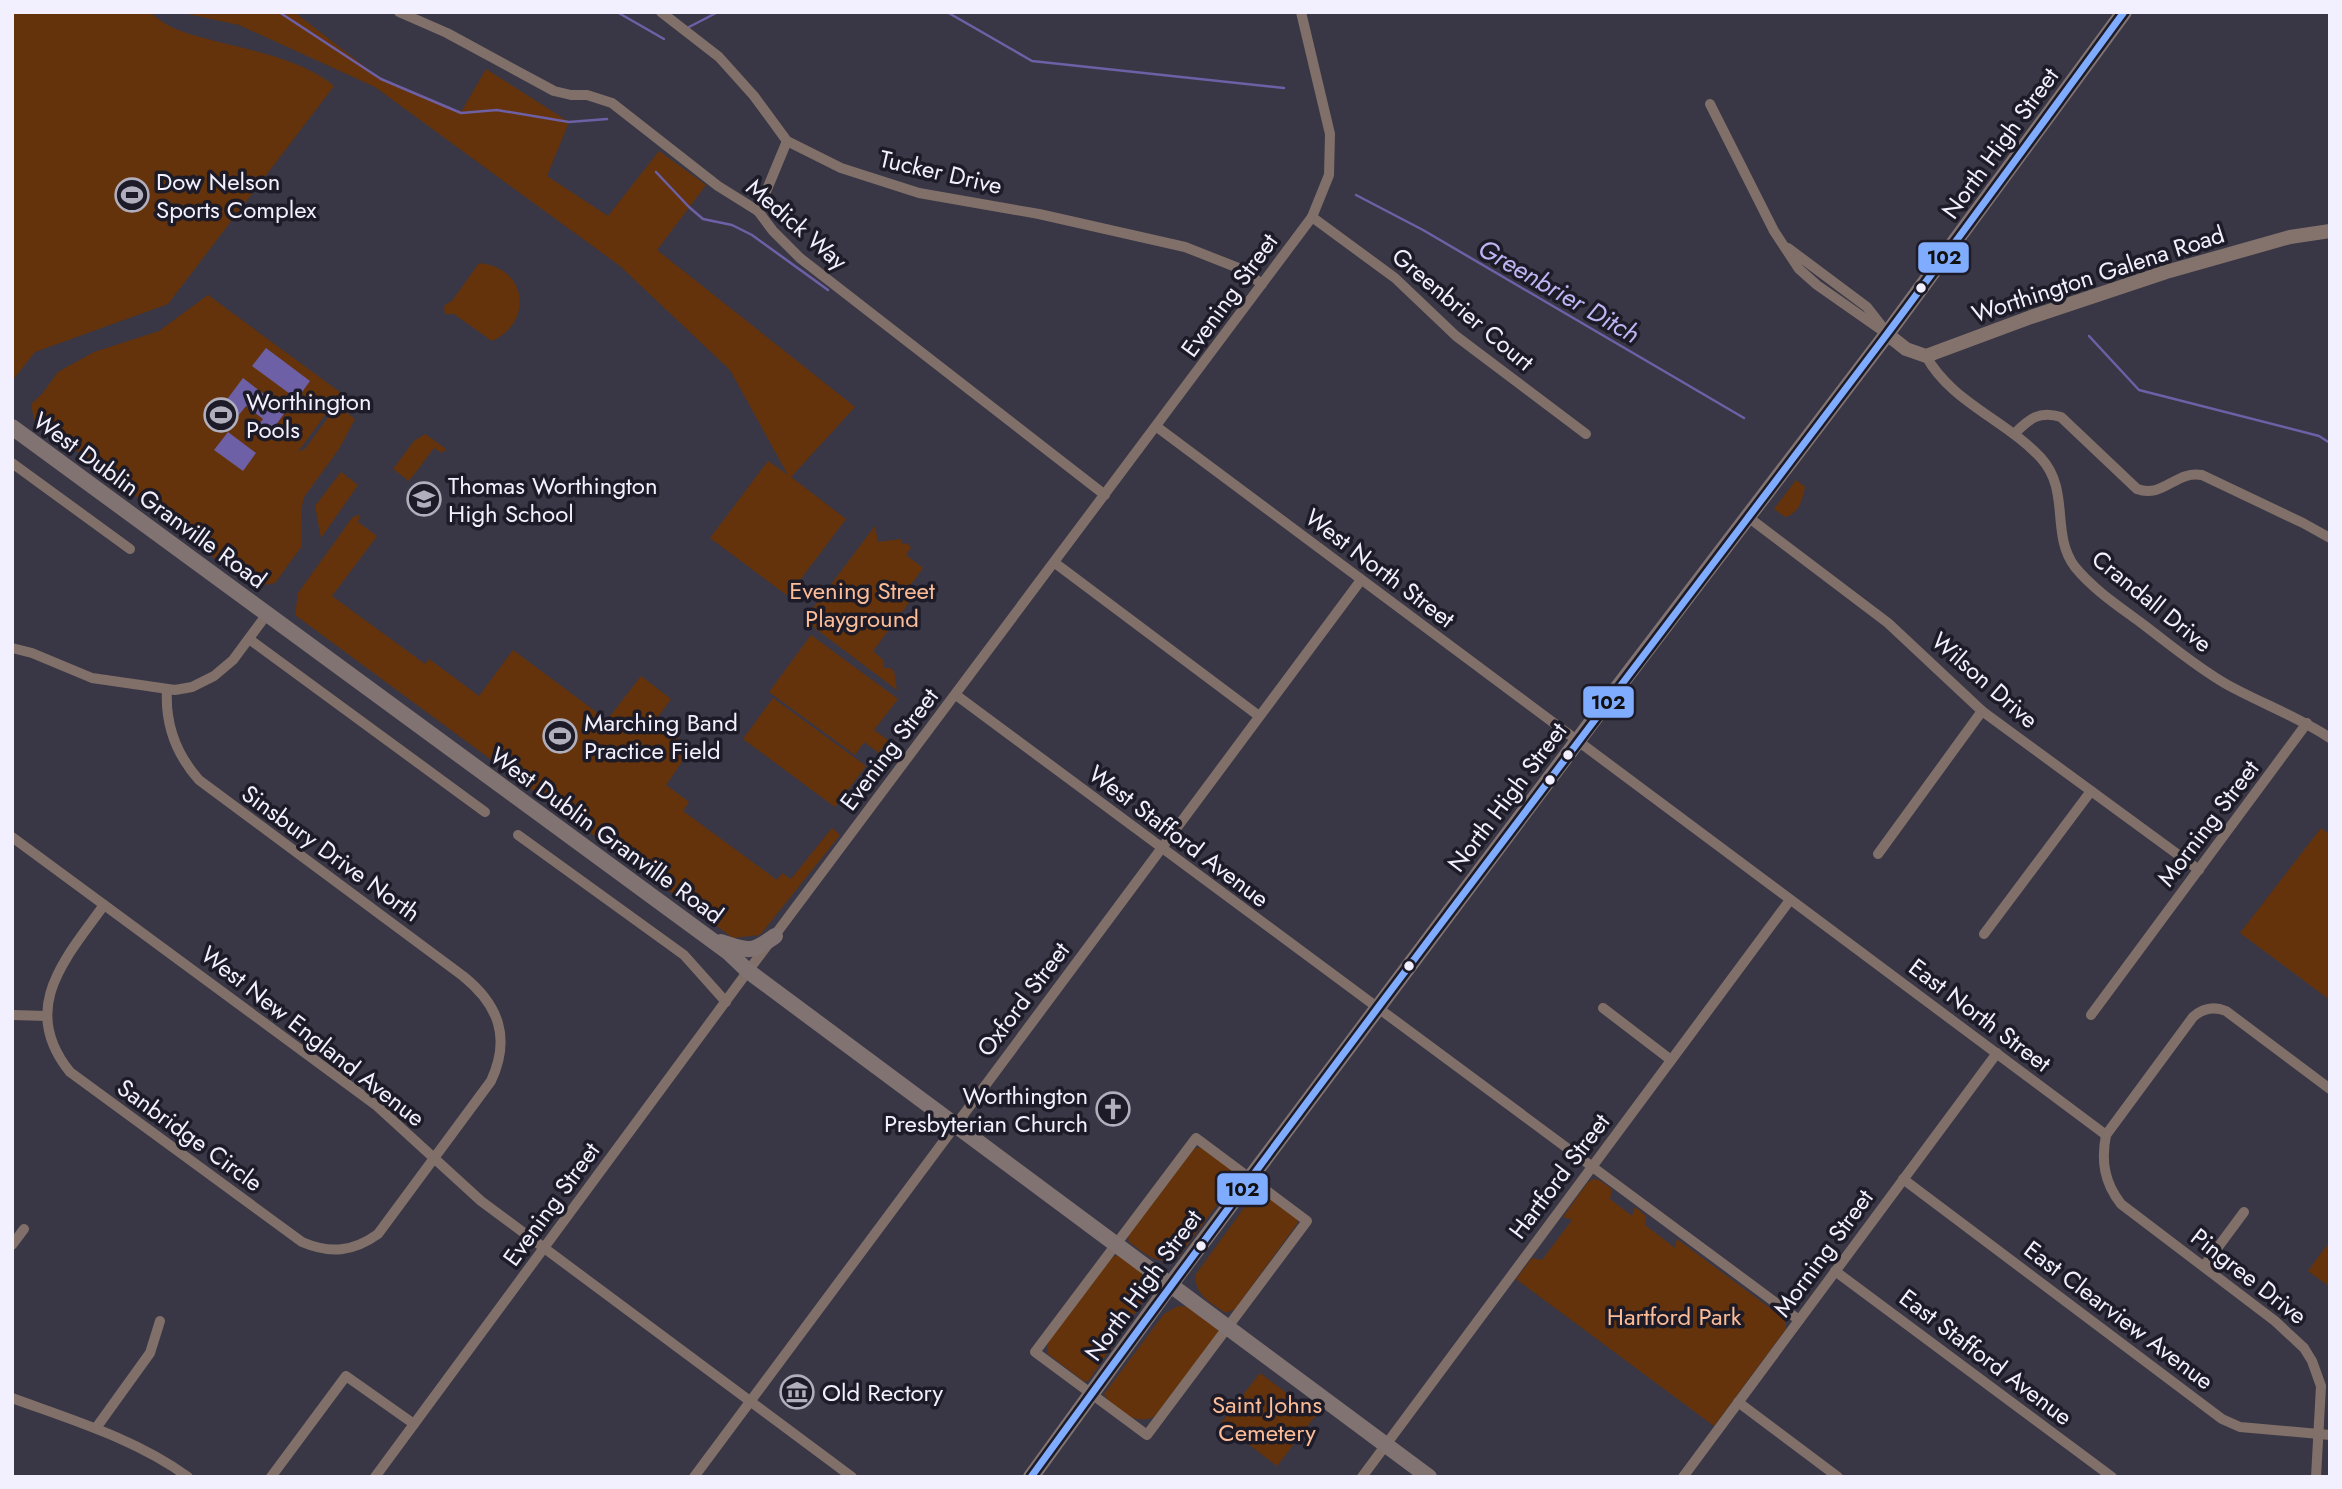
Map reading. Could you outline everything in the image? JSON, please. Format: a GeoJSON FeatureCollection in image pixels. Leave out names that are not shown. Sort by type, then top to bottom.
{"type":"FeatureCollection","features":[{"type":"Feature","properties":{"kind":"main road","name":"North High Street"},"geometry":{"type":"LineString","coordinates":[[1031,1477],[1171,1284],[1577,741],[1887,334],[2124,12]]}},
{"type":"Feature","properties":{"kind":"main road","name":"West Dublin Granville Road"},"geometry":{"type":"LineString","coordinates":[[12,427],[708,938],[748,971],[1429,1477]]}},
{"type":"Feature","properties":{"kind":"main road"},"geometry":{"type":"LineString","coordinates":[[708,938],[749,950],[758,949],[775,936]]}},
{"type":"Feature","properties":{"kind":"street","name":"Medick Way"},"geometry":{"type":"LineString","coordinates":[[400,12],[447,33],[554,91],[571,95],[587,94],[612,103],[718,186],[758,211],[773,231],[800,258],[1105,495]]}},
{"type":"Feature","properties":{"kind":"street","name":"Tucker Drive"},"geometry":{"type":"LineString","coordinates":[[661,12],[719,57],[754,96],[787,141],[841,168],[919,193],[1039,215],[1185,247],[1241,269],[1262,285]]}},
{"type":"Feature","properties":{"kind":"street","name":"Evening Street"},"geometry":{"type":"LineString","coordinates":[[375,1477],[748,971],[1312,217],[1329,175],[1330,134],[1301,12]]}},
{"type":"Feature","properties":{"kind":"street"},"geometry":{"type":"LineString","coordinates":[[1710,104],[1774,231],[1799,269],[1906,349],[1926,356]]}},
{"type":"Feature","properties":{"kind":"street"},"geometry":{"type":"LineString","coordinates":[[758,211],[787,141]]}},
{"type":"Feature","properties":{"kind":"street","name":"Greenbrier Court"},"geometry":{"type":"LineString","coordinates":[[1312,217],[1395,278],[1456,336],[1586,434]]}},
{"type":"Feature","properties":{"kind":"street","name":"Worthington Galena Road"},"geometry":{"type":"LineString","coordinates":[[1926,356],[2031,317],[2166,272],[2290,237],[2330,231]]}},
{"type":"Feature","properties":{"kind":"street","name":"Crandall Drive"},"geometry":{"type":"LineString","coordinates":[[1926,356],[1948,385],[2014,434],[2041,458],[2054,477],[2059,496],[2063,541],[2072,563],[2088,582],[2202,669],[2307,723],[2330,738]]}},
{"type":"Feature","properties":{"kind":"street"},"geometry":{"type":"LineString","coordinates":[[2014,434],[2036,415],[2044,413],[2061,417],[2137,489],[2153,492],[2185,475],[2202,475],[2330,538]]}},
{"type":"Feature","properties":{"kind":"street","name":"West North Street"},"geometry":{"type":"LineString","coordinates":[[1157,427],[1577,741]]}},
{"type":"Feature","properties":{"kind":"street"},"geometry":{"type":"LineString","coordinates":[[12,463],[130,549]]}},
{"type":"Feature","properties":{"kind":"street","name":"Wilson Drive"},"geometry":{"type":"LineString","coordinates":[[1748,517],[1888,623],[1982,711],[2199,870]]}},
{"type":"Feature","properties":{"kind":"street"},"geometry":{"type":"LineString","coordinates":[[1055,563],[1259,716]]}},
{"type":"Feature","properties":{"kind":"street","name":"Oxford Street"},"geometry":{"type":"LineString","coordinates":[[694,1477],[1362,580]]}},
{"type":"Feature","properties":{"kind":"street"},"geometry":{"type":"LineString","coordinates":[[12,648],[32,653],[92,678],[167,690],[192,687],[214,677],[233,660],[267,614]]}},
{"type":"Feature","properties":{"kind":"street"},"geometry":{"type":"LineString","coordinates":[[249,639],[485,812]]}},
{"type":"Feature","properties":{"kind":"street","name":"Sinsbury Drive North"},"geometry":{"type":"LineString","coordinates":[[167,690],[168,722],[172,738],[183,760],[199,780],[481,990],[495,1013],[500,1032],[499,1060],[491,1081],[434,1159]]}},
{"type":"Feature","properties":{"kind":"street","name":"West Stafford Avenue"},"geometry":{"type":"LineString","coordinates":[[956,695],[1378,1008]]}},
{"type":"Feature","properties":{"kind":"street"},"geometry":{"type":"LineString","coordinates":[[1878,854],[1982,711]]}},
{"type":"Feature","properties":{"kind":"street","name":"Morning Street"},"geometry":{"type":"LineString","coordinates":[[2091,1015],[2307,723]]}},
{"type":"Feature","properties":{"kind":"street","name":"East North Street"},"geometry":{"type":"LineString","coordinates":[[1577,741],[2106,1135]]}},
{"type":"Feature","properties":{"kind":"street"},"geometry":{"type":"LineString","coordinates":[[1984,934],[2091,791]]}},
{"type":"Feature","properties":{"kind":"street"},"geometry":{"type":"LineString","coordinates":[[518,835],[684,955],[726,1002]]}},
{"type":"Feature","properties":{"kind":"street","name":"West New England Avenue"},"geometry":{"type":"LineString","coordinates":[[12,837],[377,1106],[481,1200],[852,1477]]}},
{"type":"Feature","properties":{"kind":"street","name":"Hartford Street"},"geometry":{"type":"LineString","coordinates":[[1362,1477],[1790,900]]}},
{"type":"Feature","properties":{"kind":"street"},"geometry":{"type":"LineString","coordinates":[[12,1016],[47,1016],[52,983],[59,968],[104,905]]}},
{"type":"Feature","properties":{"kind":"street"},"geometry":{"type":"LineString","coordinates":[[2106,1135],[2193,1017],[2214,1007],[2226,1011],[2330,1089]]}},
{"type":"Feature","properties":{"kind":"street"},"geometry":{"type":"LineString","coordinates":[[1378,1008],[1799,1320]]}},
{"type":"Feature","properties":{"kind":"street"},"geometry":{"type":"LineString","coordinates":[[1603,1009],[1671,1060]]}},
{"type":"Feature","properties":{"kind":"street","name":"Sanbridge Circle"},"geometry":{"type":"LineString","coordinates":[[47,1016],[50,1035],[58,1056],[77,1078],[302,1242],[316,1248],[344,1250],[366,1242],[378,1234],[434,1159]]}},
{"type":"Feature","properties":{"kind":"street","name":"Morning Street"},"geometry":{"type":"LineString","coordinates":[[1683,1477],[1997,1053]]}},
{"type":"Feature","properties":{"kind":"street","name":"Pingree Drive"},"geometry":{"type":"LineString","coordinates":[[2106,1135],[2103,1166],[2111,1192],[2121,1204],[2291,1333],[2312,1361],[2320,1386],[2324,1435],[2316,1477]]}},
{"type":"Feature","properties":{"kind":"street"},"geometry":{"type":"LineString","coordinates":[[1196,1138],[1251,1179],[1307,1221],[1147,1435],[1035,1352],[1196,1138]]}},
{"type":"Feature","properties":{"kind":"street","name":"East Clearview Avenue"},"geometry":{"type":"LineString","coordinates":[[1903,1179],[2222,1419],[2240,1427],[2324,1435]]}},
{"type":"Feature","properties":{"kind":"street"},"geometry":{"type":"LineString","coordinates":[[2204,1266],[2244,1212]]}},
{"type":"Feature","properties":{"kind":"street"},"geometry":{"type":"LineString","coordinates":[[12,1245],[24,1229]]}},
{"type":"Feature","properties":{"kind":"street","name":"East Stafford Avenue"},"geometry":{"type":"LineString","coordinates":[[1835,1270],[2112,1477]]}},
{"type":"Feature","properties":{"kind":"street"},"geometry":{"type":"LineString","coordinates":[[96,1428],[150,1353],[160,1321]]}},
{"type":"Feature","properties":{"kind":"street"},"geometry":{"type":"LineString","coordinates":[[271,1477],[346,1376],[414,1424]]}},
{"type":"Feature","properties":{"kind":"street"},"geometry":{"type":"LineString","coordinates":[[12,1398],[96,1428],[144,1450],[188,1477]]}},
{"type":"Feature","properties":{"kind":"street"},"geometry":{"type":"LineString","coordinates":[[1738,1402],[1838,1477]]}},
{"type":"Feature","properties":{"kind":"green space","name":"Dow Nelson Sports Complex"},"geometry":{"type":"Polygon","coordinates":[[[12,12],[150,12],[182,32],[294,63],[334,86],[168,304],[35,352],[12,381],[12,12]]]}},
{"type":"Feature","properties":{"kind":"green space"},"geometry":{"type":"Polygon","coordinates":[[[178,12],[294,12],[381,79],[461,112],[486,69],[569,122],[547,176],[608,216],[659,151],[706,185],[657,250],[855,407],[791,477],[846,519],[788,596],[710,538],[768,461],[788,475],[730,370],[620,266],[375,87],[239,25],[178,12]]]}},
{"type":"Feature","properties":{"kind":"green space"},"geometry":{"type":"Polygon","coordinates":[[[479,263],[495,267],[507,274],[515,284],[519,296],[515,321],[506,332],[492,341],[454,314],[445,314],[446,304],[452,301],[479,263]]]}},
{"type":"Feature","properties":{"kind":"green space"},"geometry":{"type":"Polygon","coordinates":[[[208,295],[341,393],[298,452],[305,449],[337,405],[355,419],[339,449],[304,497],[301,511],[302,546],[275,583],[254,587],[170,526],[117,480],[34,419],[31,404],[58,372],[94,352],[159,331],[208,295]]]}},
{"type":"Feature","properties":{"kind":"green space"},"geometry":{"type":"Polygon","coordinates":[[[425,434],[446,449],[442,453],[434,448],[409,481],[393,469],[414,441],[425,434]]]}},
{"type":"Feature","properties":{"kind":"green space"},"geometry":{"type":"Polygon","coordinates":[[[341,472],[358,485],[321,538],[315,506],[341,472]]]}},
{"type":"Feature","properties":{"kind":"green space"},"geometry":{"type":"Polygon","coordinates":[[[1796,480],[1805,487],[1803,497],[1797,510],[1785,517],[1774,509],[1796,480]]]}},
{"type":"Feature","properties":{"kind":"green space"},"geometry":{"type":"Polygon","coordinates":[[[360,514],[358,522],[377,536],[332,596],[425,664],[429,659],[479,696],[513,650],[607,720],[641,676],[671,699],[658,717],[690,750],[666,785],[689,802],[683,811],[777,880],[782,873],[791,879],[832,828],[840,835],[760,935],[733,938],[295,615],[298,593],[352,518],[360,514]]]}},
{"type":"Feature","properties":{"kind":"green space","name":"Evening Street Playground"},"geometry":{"type":"Polygon","coordinates":[[[875,526],[878,542],[901,539],[902,544],[906,543],[911,547],[906,555],[923,568],[910,586],[917,592],[873,651],[883,660],[884,668],[894,671],[897,690],[804,620],[875,526]]]}},
{"type":"Feature","properties":{"kind":"green space"},"geometry":{"type":"Polygon","coordinates":[[[811,635],[898,699],[874,730],[888,740],[879,753],[864,742],[855,755],[769,692],[811,635]]]}},
{"type":"Feature","properties":{"kind":"green space"},"geometry":{"type":"Polygon","coordinates":[[[773,698],[866,766],[835,807],[743,739],[773,698]]]}},
{"type":"Feature","properties":{"kind":"green space"},"geometry":{"type":"Polygon","coordinates":[[[2321,828],[2330,835],[2330,1000],[2240,933],[2321,828]]]}},
{"type":"Feature","properties":{"kind":"green space"},"geometry":{"type":"Polygon","coordinates":[[[1201,1147],[1238,1174],[1238,1177],[1179,1256],[1165,1260],[1153,1258],[1129,1242],[1128,1236],[1193,1149],[1201,1147]]]}},
{"type":"Feature","properties":{"kind":"green space","name":"Hartford Park"},"geometry":{"type":"Polygon","coordinates":[[[1594,1179],[1612,1189],[1610,1199],[1632,1216],[1635,1207],[1646,1216],[1645,1225],[1675,1248],[1677,1239],[1786,1320],[1786,1329],[1714,1426],[1516,1279],[1532,1258],[1542,1260],[1572,1220],[1563,1217],[1588,1182],[1594,1179]]]}},
{"type":"Feature","properties":{"kind":"green space"},"geometry":{"type":"Polygon","coordinates":[[[1257,1190],[1297,1218],[1297,1224],[1235,1309],[1226,1313],[1209,1302],[1200,1292],[1196,1274],[1257,1190]]]}},
{"type":"Feature","properties":{"kind":"green space"},"geometry":{"type":"Polygon","coordinates":[[[2330,1241],[2330,1287],[2308,1271],[2330,1241]]]}},
{"type":"Feature","properties":{"kind":"green space"},"geometry":{"type":"Polygon","coordinates":[[[1118,1255],[1143,1276],[1148,1294],[1085,1382],[1048,1354],[1047,1344],[1111,1258],[1118,1255]]]}},
{"type":"Feature","properties":{"kind":"green space"},"geometry":{"type":"Polygon","coordinates":[[[1178,1306],[1187,1307],[1217,1329],[1217,1334],[1155,1416],[1141,1419],[1127,1415],[1114,1406],[1104,1394],[1164,1314],[1178,1306]]]}},
{"type":"Feature","properties":{"kind":"green space","name":"Saint Johns Cemetery"},"geometry":{"type":"Polygon","coordinates":[[[1260,1373],[1316,1415],[1277,1466],[1221,1423],[1260,1373]]]}},
{"type":"Feature","properties":{"kind":"shaded area"},"geometry":{"type":"Polygon","coordinates":[[[266,348],[310,381],[297,399],[252,366],[266,348]]]}},
{"type":"Feature","properties":{"kind":"shaded area"},"geometry":{"type":"Polygon","coordinates":[[[243,378],[286,411],[268,436],[256,428],[263,419],[246,406],[234,421],[219,410],[243,378]]]}},
{"type":"Feature","properties":{"kind":"shaded area"},"geometry":{"type":"Polygon","coordinates":[[[228,432],[256,453],[243,471],[214,450],[228,432]]]}},
{"type":"Feature","properties":{"kind":"waterway","name":"Greenbrier Ditch"},"geometry":{"type":"LineString","coordinates":[[279,12],[381,79],[461,113],[497,110],[569,122],[607,119]]}},
{"type":"Feature","properties":{"kind":"waterway"},"geometry":{"type":"LineString","coordinates":[[617,12],[664,39]]}},
{"type":"Feature","properties":{"kind":"waterway","name":"Greenbrier Ditch"},"geometry":{"type":"LineString","coordinates":[[689,27],[718,12]]}},
{"type":"Feature","properties":{"kind":"waterway","name":"Greenbrier Ditch"},"geometry":{"type":"LineString","coordinates":[[947,12],[1032,61],[1284,88]]}},
{"type":"Feature","properties":{"kind":"waterway"},"geometry":{"type":"LineString","coordinates":[[656,172],[703,219],[732,225],[752,235],[828,290]]}},
{"type":"Feature","properties":{"kind":"waterway","name":"Greenbrier Ditch"},"geometry":{"type":"LineString","coordinates":[[1356,195],[1423,230],[1744,418]]}},
{"type":"Feature","properties":{"kind":"waterway","name":"Greenbrier Ditch"},"geometry":{"type":"LineString","coordinates":[[2089,336],[2139,390],[2319,436],[2330,443]]}},
{"type":"Feature","properties":{"kind":"transit line","name":"102"},"geometry":{"type":"LineString","coordinates":[[1031,1477],[1348,1048],[1884,338],[2124,12]]}},
{"type":"Feature","properties":{"kind":"place","name":"Dow Nelson Sports Complex"},"geometry":{"type":"Point","coordinates":[132,195]}},
{"type":"Feature","properties":{"kind":"place","name":"Worthington Pools"},"geometry":{"type":"Point","coordinates":[221,415]}},
{"type":"Feature","properties":{"kind":"place","name":"Thomas Worthington High School"},"geometry":{"type":"Point","coordinates":[424,499]}},
{"type":"Feature","properties":{"kind":"place","name":"Marching Band Practice Field"},"geometry":{"type":"Point","coordinates":[560,736]}},
{"type":"Feature","properties":{"kind":"place","name":"Worthington Presbyterian Church"},"geometry":{"type":"Point","coordinates":[1113,1109]}},
{"type":"Feature","properties":{"kind":"place","name":"Old Rectory"},"geometry":{"type":"Point","coordinates":[797,1392]}}]}
